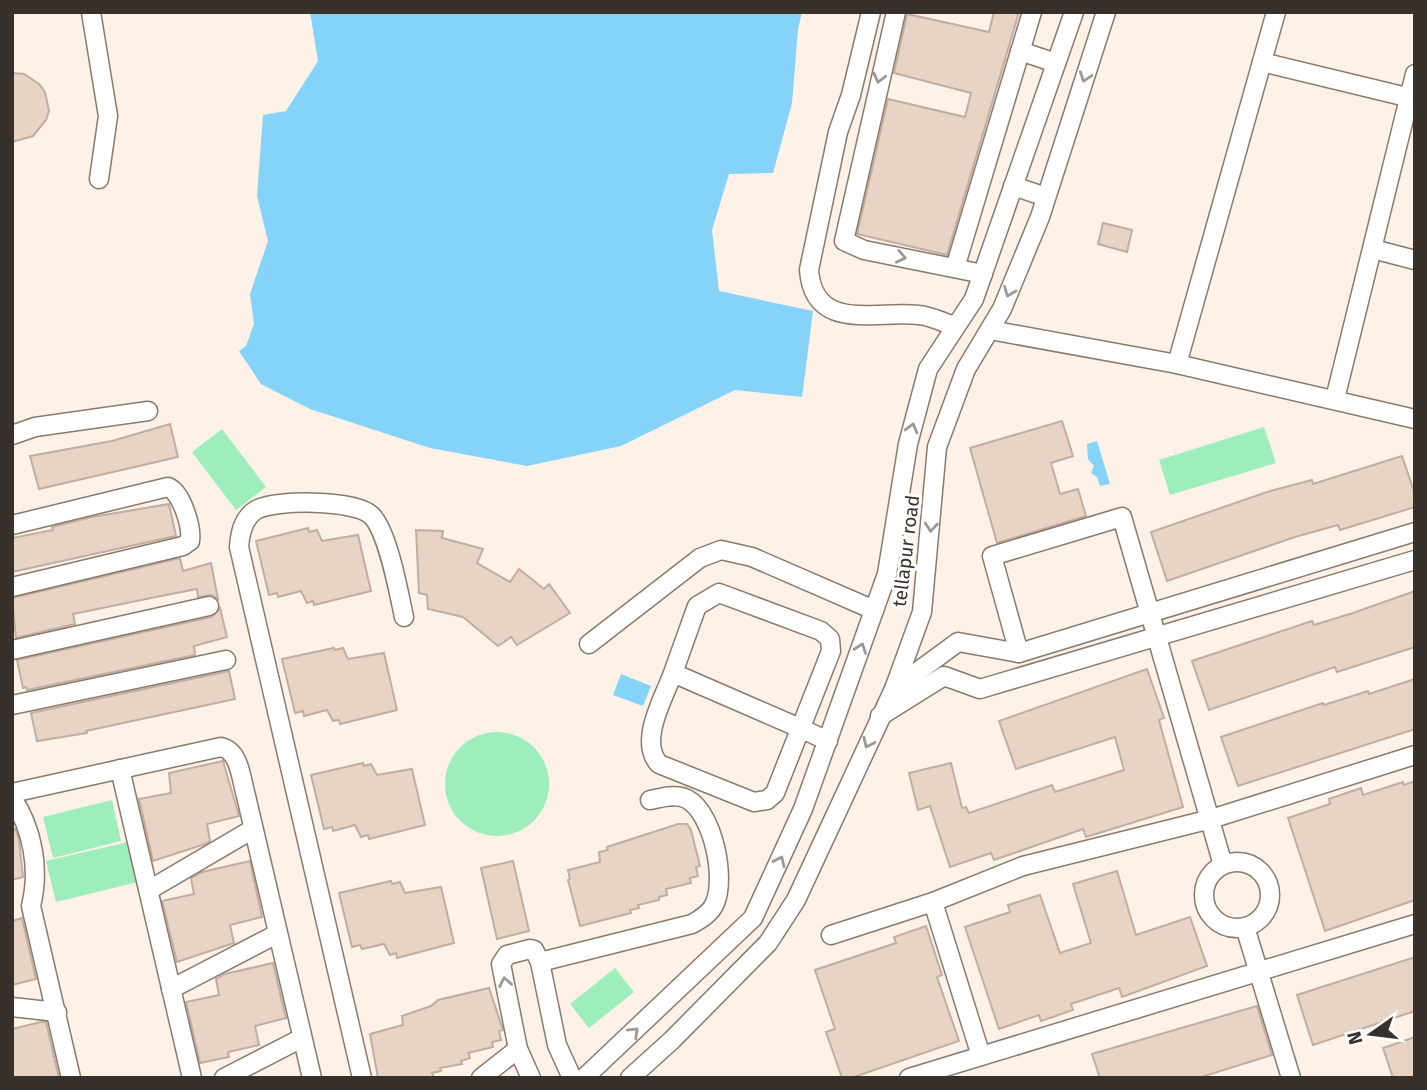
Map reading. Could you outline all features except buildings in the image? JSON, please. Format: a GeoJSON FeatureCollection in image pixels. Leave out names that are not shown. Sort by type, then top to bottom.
{"type":"FeatureCollection","features":[{"type":"Feature","properties":{"kind":"street"},"geometry":{"type":"LineString","coordinates":[[91,12],[108,116],[99,179]]}},
{"type":"Feature","properties":{"kind":"street"},"geometry":{"type":"LineString","coordinates":[[871,12],[851,96],[838,132],[809,270],[812,292],[820,305],[831,309],[884,317],[923,315],[956,326]]}},
{"type":"Feature","properties":{"kind":"street"},"geometry":{"type":"LineString","coordinates":[[896,12],[844,241],[864,250],[983,274]]}},
{"type":"Feature","properties":{"kind":"street"},"geometry":{"type":"LineString","coordinates":[[955,268],[1032,12]]}},
{"type":"Feature","properties":{"kind":"street"},"geometry":{"type":"LineString","coordinates":[[584,1078],[753,918],[803,810],[887,573],[908,444],[928,369],[974,299],[1073,12]]}},
{"type":"Feature","properties":{"kind":"street","name":"tellapur road"},"geometry":{"type":"LineString","coordinates":[[630,1078],[673,1040],[768,943],[796,900],[894,689],[922,612],[937,447],[966,369],[1002,309],[1046,197],[1106,12]]}},
{"type":"Feature","properties":{"kind":"street"},"geometry":{"type":"LineString","coordinates":[[1177,364],[1276,12]]}},
{"type":"Feature","properties":{"kind":"street"},"geometry":{"type":"LineString","coordinates":[[1020,51],[1056,62]]}},
{"type":"Feature","properties":{"kind":"street"},"geometry":{"type":"LineString","coordinates":[[1262,62],[1412,98]]}},
{"type":"Feature","properties":{"kind":"street"},"geometry":{"type":"LineString","coordinates":[[1335,399],[1412,98],[1415,74]]}},
{"type":"Feature","properties":{"kind":"street"},"geometry":{"type":"LineString","coordinates":[[1013,186],[1046,197]]}},
{"type":"Feature","properties":{"kind":"street"},"geometry":{"type":"LineString","coordinates":[[1373,249],[1415,260]]}},
{"type":"Feature","properties":{"kind":"street"},"geometry":{"type":"LineString","coordinates":[[990,330],[1177,364],[1415,419]]}},
{"type":"Feature","properties":{"kind":"street"},"geometry":{"type":"LineString","coordinates":[[12,435],[35,427],[148,411]]}},
{"type":"Feature","properties":{"kind":"street"},"geometry":{"type":"LineString","coordinates":[[12,525],[168,487],[174,489],[191,533],[190,541],[183,546],[12,587]]}},
{"type":"Feature","properties":{"kind":"street"},"geometry":{"type":"LineString","coordinates":[[362,1078],[239,547],[240,531],[257,509],[280,505],[336,503],[358,508],[372,516],[383,537],[404,617]]}},
{"type":"Feature","properties":{"kind":"street"},"geometry":{"type":"LineString","coordinates":[[1019,653],[992,555],[1122,517],[1223,865]]}},
{"type":"Feature","properties":{"kind":"street"},"geometry":{"type":"LineString","coordinates":[[894,689],[958,642],[1019,653],[1415,532]]}},
{"type":"Feature","properties":{"kind":"street"},"geometry":{"type":"LineString","coordinates":[[589,644],[700,558],[721,550],[752,557],[874,610]]}},
{"type":"Feature","properties":{"kind":"street"},"geometry":{"type":"LineString","coordinates":[[880,716],[944,676],[980,689],[1415,560]]}},
{"type":"Feature","properties":{"kind":"street"},"geometry":{"type":"LineString","coordinates":[[719,593],[821,631],[830,639],[831,652],[802,729],[775,793],[767,800],[754,802],[659,764],[650,755],[650,741],[673,673],[697,606],[719,593]]}},
{"type":"Feature","properties":{"kind":"street"},"geometry":{"type":"LineString","coordinates":[[12,650],[209,606]]}},
{"type":"Feature","properties":{"kind":"street"},"geometry":{"type":"LineString","coordinates":[[12,705],[226,660]]}},
{"type":"Feature","properties":{"kind":"street"},"geometry":{"type":"LineString","coordinates":[[673,673],[828,740]]}},
{"type":"Feature","properties":{"kind":"street"},"geometry":{"type":"LineString","coordinates":[[12,793],[221,747],[229,749],[235,755],[312,1078]]}},
{"type":"Feature","properties":{"kind":"street"},"geometry":{"type":"LineString","coordinates":[[831,935],[933,902],[1023,866],[1211,819],[1415,755]]}},
{"type":"Feature","properties":{"kind":"street"},"geometry":{"type":"LineString","coordinates":[[120,769],[192,1078]]}},
{"type":"Feature","properties":{"kind":"street"},"geometry":{"type":"LineString","coordinates":[[540,962],[692,924],[704,918],[715,905],[719,888],[711,829],[687,799],[675,796],[650,800]]}},
{"type":"Feature","properties":{"kind":"street"},"geometry":{"type":"LineString","coordinates":[[12,798],[22,811],[34,857],[36,884],[31,906],[71,1078]]}},
{"type":"Feature","properties":{"kind":"street"},"geometry":{"type":"LineString","coordinates":[[149,890],[253,829]]}},
{"type":"Feature","properties":{"kind":"street"},"geometry":{"type":"LineString","coordinates":[[1245,864],[1256,869],[1268,887],[1268,907],[1262,916],[1245,927],[1225,926],[1209,913],[1205,904],[1207,881],[1223,865],[1245,864]]}},
{"type":"Feature","properties":{"kind":"street"},"geometry":{"type":"LineString","coordinates":[[933,902],[981,1056]]}},
{"type":"Feature","properties":{"kind":"street"},"geometry":{"type":"LineString","coordinates":[[12,905],[31,906]]}},
{"type":"Feature","properties":{"kind":"street"},"geometry":{"type":"LineString","coordinates":[[909,1078],[1415,924]]}},
{"type":"Feature","properties":{"kind":"street"},"geometry":{"type":"LineString","coordinates":[[1245,927],[1291,1078]]}},
{"type":"Feature","properties":{"kind":"street"},"geometry":{"type":"LineString","coordinates":[[171,989],[277,934]]}},
{"type":"Feature","properties":{"kind":"street"},"geometry":{"type":"LineString","coordinates":[[531,1078],[518,1049],[501,964],[507,955],[530,949],[534,950],[540,962],[557,1045],[572,1078]]}},
{"type":"Feature","properties":{"kind":"street"},"geometry":{"type":"LineString","coordinates":[[12,1007],[57,1012]]}},
{"type":"Feature","properties":{"kind":"street"},"geometry":{"type":"LineString","coordinates":[[224,1078],[302,1038]]}},
{"type":"Feature","properties":{"kind":"street"},"geometry":{"type":"LineString","coordinates":[[481,1078],[518,1049]]}},
{"type":"Feature","properties":{"kind":"green space"},"geometry":{"type":"Polygon","coordinates":[[[1264,427],[1276,463],[1170,495],[1159,460],[1264,427]]]}},
{"type":"Feature","properties":{"kind":"green space"},"geometry":{"type":"Polygon","coordinates":[[[222,429],[266,487],[236,510],[192,452],[222,429]]]}},
{"type":"Feature","properties":{"kind":"green space"},"geometry":{"type":"Polygon","coordinates":[[[497,732],[517,736],[534,747],[545,764],[549,784],[545,804],[534,821],[517,832],[497,836],[477,832],[460,821],[449,804],[445,784],[449,764],[460,747],[477,736],[497,732]]]}},
{"type":"Feature","properties":{"kind":"green space"},"geometry":{"type":"Polygon","coordinates":[[[112,800],[121,841],[53,858],[43,817],[112,800]]]}},
{"type":"Feature","properties":{"kind":"green space"},"geometry":{"type":"Polygon","coordinates":[[[128,842],[138,882],[56,902],[46,861],[128,842]]]}},
{"type":"Feature","properties":{"kind":"green space"},"geometry":{"type":"Polygon","coordinates":[[[615,968],[634,992],[589,1028],[570,1004],[615,968]]]}},
{"type":"Feature","properties":{"kind":"water"},"geometry":{"type":"Polygon","coordinates":[[[310,12],[802,12],[798,29],[792,103],[773,173],[729,174],[712,230],[719,291],[813,311],[802,397],[735,390],[621,446],[527,466],[430,448],[310,409],[261,384],[239,351],[246,346],[254,324],[250,294],[268,241],[257,196],[263,115],[286,111],[318,61],[310,12]]]}},
{"type":"Feature","properties":{"kind":"water"},"geometry":{"type":"Polygon","coordinates":[[[1097,441],[1110,484],[1100,486],[1097,477],[1091,473],[1094,466],[1088,459],[1087,444],[1097,441]]]}},
{"type":"Feature","properties":{"kind":"water"},"geometry":{"type":"Polygon","coordinates":[[[621,674],[651,686],[643,706],[613,695],[621,674]]]}}]}
